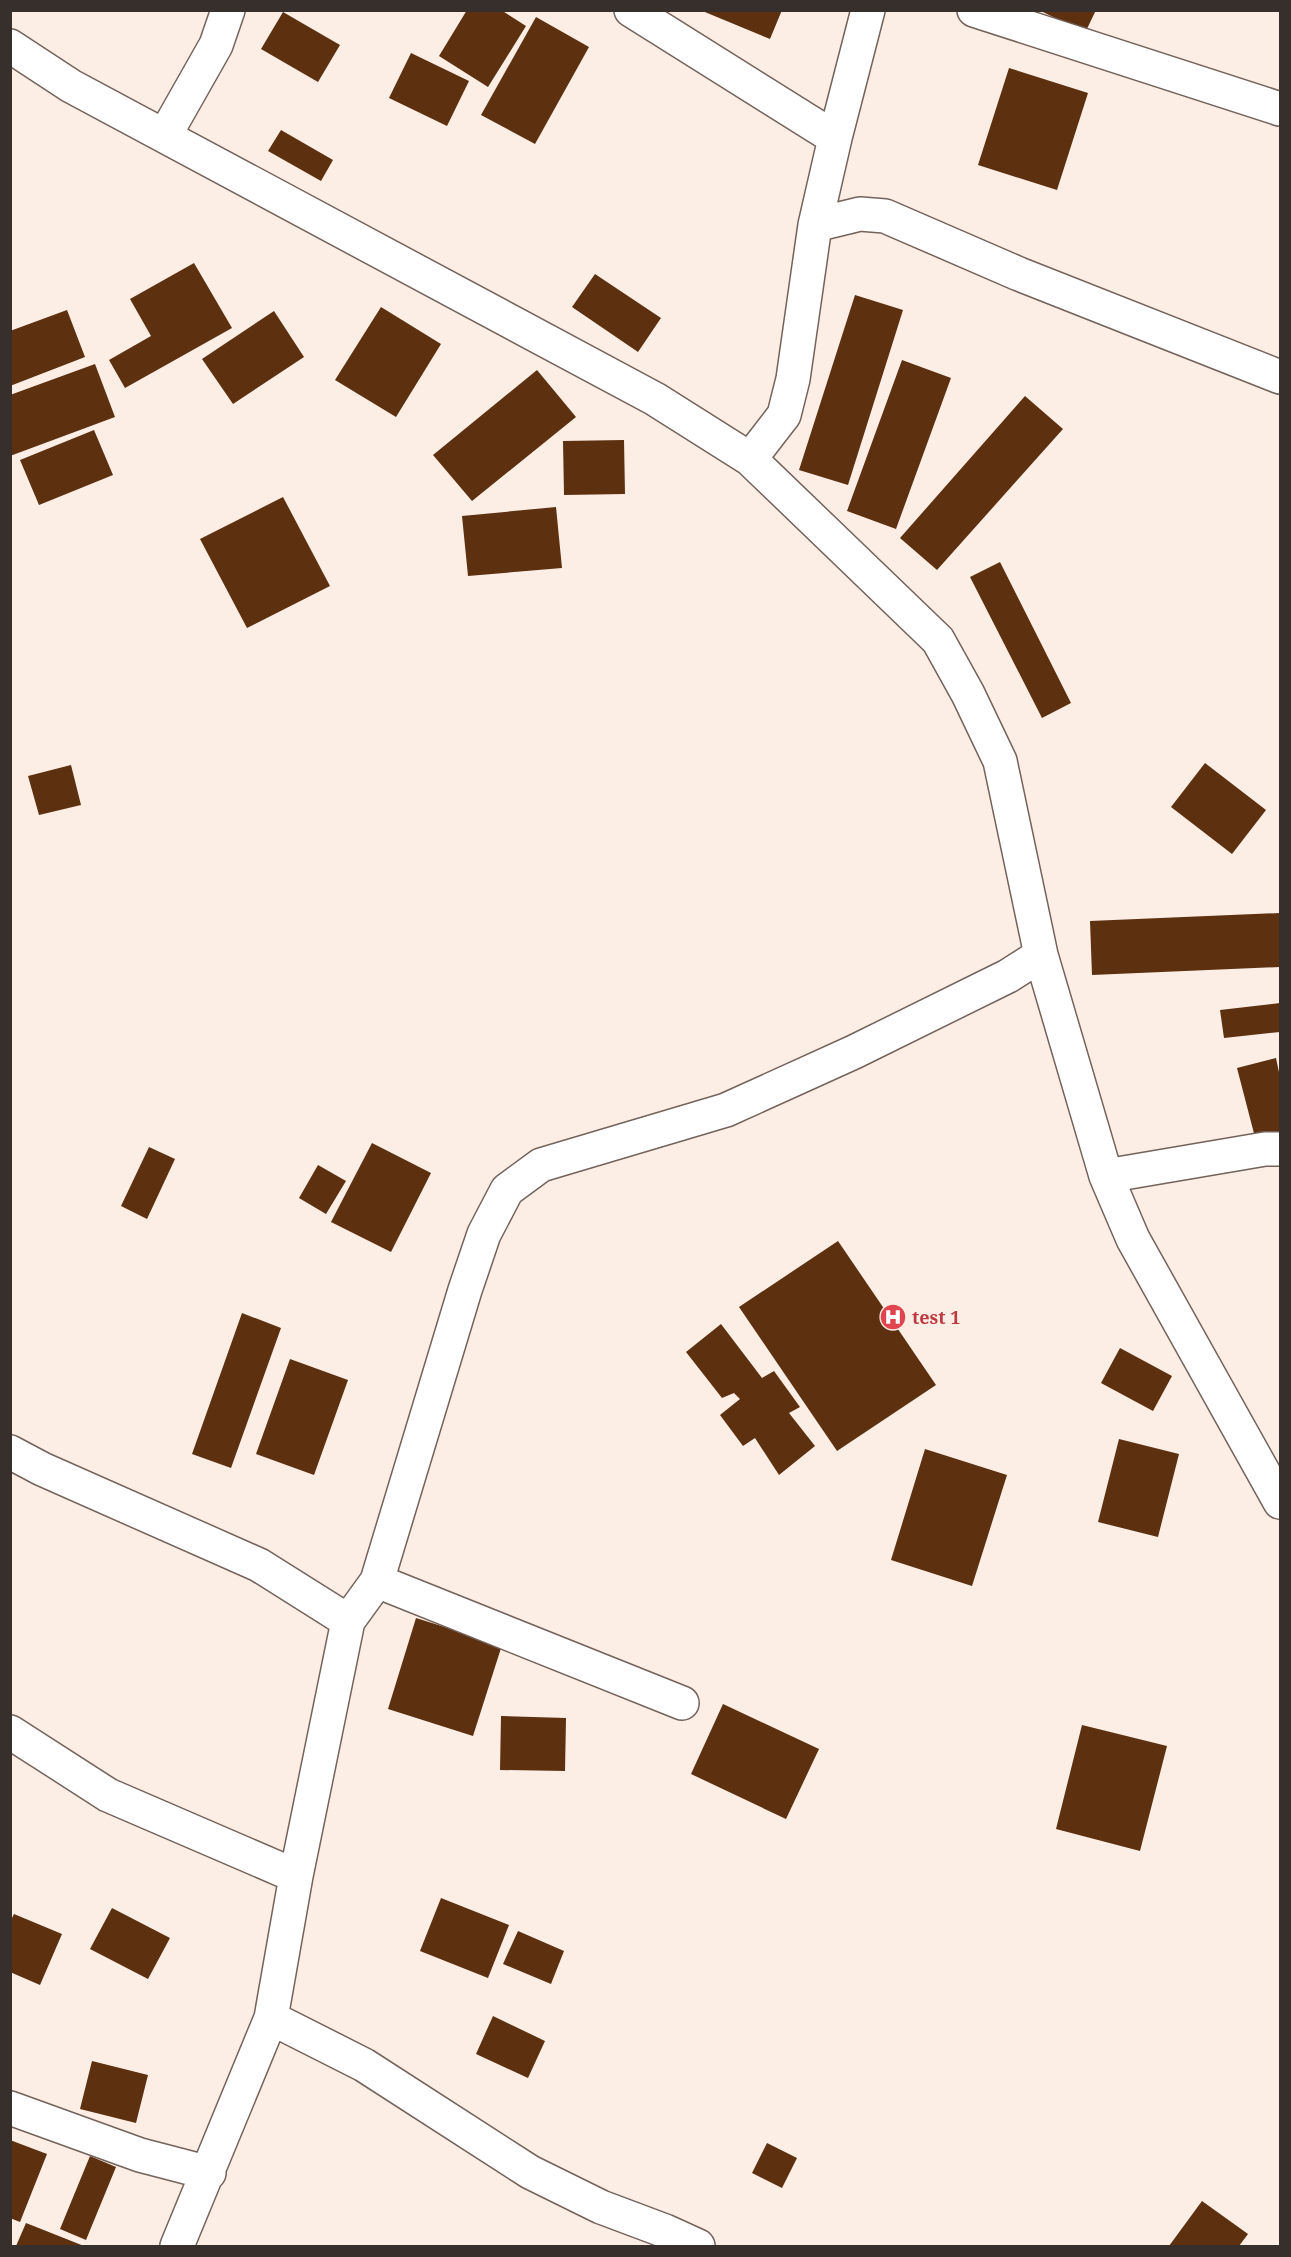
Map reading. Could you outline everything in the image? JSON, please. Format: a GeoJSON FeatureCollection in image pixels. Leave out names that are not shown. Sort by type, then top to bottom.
{"type":"FeatureCollection","features":[{"type":"Feature","properties":{"kind":"street"},"geometry":{"type":"LineString","coordinates":[[165,135],[216,45],[228,10]]}},
{"type":"Feature","properties":{"kind":"street"},"geometry":{"type":"LineString","coordinates":[[631,10],[835,138]]}},
{"type":"Feature","properties":{"kind":"street"},"geometry":{"type":"LineString","coordinates":[[750,459],[784,415],[793,379],[815,225],[868,10]]}},
{"type":"Feature","properties":{"kind":"street"},"geometry":{"type":"LineString","coordinates":[[974,10],[1281,109]]}},
{"type":"Feature","properties":{"kind":"street"},"geometry":{"type":"LineString","coordinates":[[10,46],[71,86],[165,135],[250,184],[655,399],[750,459],[938,640],[968,694],[1000,761],[1041,956],[1106,1176],[1133,1239],[1281,1502]]}},
{"type":"Feature","properties":{"kind":"street"},"geometry":{"type":"LineString","coordinates":[[815,225],[860,214],[885,216],[1019,274],[1281,377]]}},
{"type":"Feature","properties":{"kind":"street"},"geometry":{"type":"LineString","coordinates":[[177,2247],[271,2018],[296,1876],[348,1621],[377,1581],[465,1290],[484,1234],[507,1190],[541,1166],[726,1110],[854,1052],[1008,976],[1041,956]]}},
{"type":"Feature","properties":{"kind":"street"},"geometry":{"type":"LineString","coordinates":[[1106,1176],[1265,1149],[1281,1149]]}},
{"type":"Feature","properties":{"kind":"street"},"geometry":{"type":"LineString","coordinates":[[10,1452],[42,1469],[259,1565],[348,1621]]}},
{"type":"Feature","properties":{"kind":"street"},"geometry":{"type":"LineString","coordinates":[[377,1581],[682,1703]]}},
{"type":"Feature","properties":{"kind":"street"},"geometry":{"type":"LineString","coordinates":[[10,1732],[108,1795],[296,1876]]}},
{"type":"Feature","properties":{"kind":"street"},"geometry":{"type":"LineString","coordinates":[[271,2018],[364,2065],[530,2172],[601,2207],[665,2231],[698,2247]]}},
{"type":"Feature","properties":{"kind":"street"},"geometry":{"type":"LineString","coordinates":[[10,2108],[140,2156],[209,2173]]}},
{"type":"Feature","properties":{"kind":"building"},"geometry":{"type":"Polygon","coordinates":[[[467,10],[501,10],[526,26],[488,87],[439,56],[467,10]]]}},
{"type":"Feature","properties":{"kind":"building"},"geometry":{"type":"Polygon","coordinates":[[[700,10],[782,10],[770,39],[700,10]]]}},
{"type":"Feature","properties":{"kind":"building"},"geometry":{"type":"Polygon","coordinates":[[[1039,10],[1096,10],[1085,33],[1039,10]]]}},
{"type":"Feature","properties":{"kind":"building"},"geometry":{"type":"Polygon","coordinates":[[[283,12],[340,45],[318,82],[261,49],[283,12]]]}},
{"type":"Feature","properties":{"kind":"building"},"geometry":{"type":"Polygon","coordinates":[[[536,17],[589,47],[535,144],[481,115],[536,17]]]}},
{"type":"Feature","properties":{"kind":"building"},"geometry":{"type":"Polygon","coordinates":[[[411,53],[469,81],[447,126],[389,98],[411,53]]]}},
{"type":"Feature","properties":{"kind":"building"},"geometry":{"type":"Polygon","coordinates":[[[1009,68],[1088,93],[1057,190],[978,165],[1009,68]]]}},
{"type":"Feature","properties":{"kind":"building"},"geometry":{"type":"Polygon","coordinates":[[[281,130],[333,160],[321,181],[268,151],[281,130]]]}},
{"type":"Feature","properties":{"kind":"building"},"geometry":{"type":"Polygon","coordinates":[[[194,263],[232,328],[125,388],[109,360],[151,336],[130,299],[194,263]]]}},
{"type":"Feature","properties":{"kind":"building"},"geometry":{"type":"Polygon","coordinates":[[[595,274],[661,318],[638,352],[572,307],[595,274]]]}},
{"type":"Feature","properties":{"kind":"building"},"geometry":{"type":"Polygon","coordinates":[[[855,295],[903,310],[848,485],[799,470],[855,295]]]}},
{"type":"Feature","properties":{"kind":"building"},"geometry":{"type":"Polygon","coordinates":[[[381,307],[441,344],[396,417],[335,380],[381,307]]]}},
{"type":"Feature","properties":{"kind":"building"},"geometry":{"type":"Polygon","coordinates":[[[67,310],[85,357],[10,386],[10,331],[67,310]]]}},
{"type":"Feature","properties":{"kind":"building"},"geometry":{"type":"Polygon","coordinates":[[[274,311],[304,357],[233,404],[202,359],[274,311]]]}},
{"type":"Feature","properties":{"kind":"building"},"geometry":{"type":"Polygon","coordinates":[[[902,360],[951,378],[896,529],[847,511],[902,360]]]}},
{"type":"Feature","properties":{"kind":"building"},"geometry":{"type":"Polygon","coordinates":[[[95,364],[115,417],[10,456],[10,395],[95,364]]]}},
{"type":"Feature","properties":{"kind":"building"},"geometry":{"type":"Polygon","coordinates":[[[537,370],[576,417],[472,501],[433,455],[537,370]]]}},
{"type":"Feature","properties":{"kind":"building"},"geometry":{"type":"Polygon","coordinates":[[[1025,396],[1063,429],[937,570],[900,538],[1025,396]]]}},
{"type":"Feature","properties":{"kind":"building"},"geometry":{"type":"Polygon","coordinates":[[[94,430],[113,475],[39,505],[20,460],[94,430]]]}},
{"type":"Feature","properties":{"kind":"building"},"geometry":{"type":"Polygon","coordinates":[[[624,440],[625,494],[564,495],[563,441],[624,440]]]}},
{"type":"Feature","properties":{"kind":"building"},"geometry":{"type":"Polygon","coordinates":[[[283,497],[330,586],[247,628],[200,539],[283,497]]]}},
{"type":"Feature","properties":{"kind":"building"},"geometry":{"type":"Polygon","coordinates":[[[556,507],[562,568],[468,576],[462,516],[556,507]]]}},
{"type":"Feature","properties":{"kind":"building"},"geometry":{"type":"Polygon","coordinates":[[[1000,562],[1071,703],[1042,718],[970,577],[1000,562]]]}},
{"type":"Feature","properties":{"kind":"building"},"geometry":{"type":"Polygon","coordinates":[[[1205,763],[1266,810],[1232,854],[1171,807],[1205,763]]]}},
{"type":"Feature","properties":{"kind":"building"},"geometry":{"type":"Polygon","coordinates":[[[71,765],[81,805],[39,815],[28,776],[71,765]]]}},
{"type":"Feature","properties":{"kind":"building"},"geometry":{"type":"Polygon","coordinates":[[[1280,913],[1280,967],[1092,975],[1090,921],[1280,913]]]}},
{"type":"Feature","properties":{"kind":"building"},"geometry":{"type":"Polygon","coordinates":[[[1280,1003],[1280,1032],[1224,1038],[1220,1010],[1280,1003]]]}},
{"type":"Feature","properties":{"kind":"building"},"geometry":{"type":"Polygon","coordinates":[[[1276,1058],[1280,1077],[1280,1139],[1257,1145],[1237,1068],[1276,1058]]]}},
{"type":"Feature","properties":{"kind":"building"},"geometry":{"type":"Polygon","coordinates":[[[372,1143],[431,1173],[391,1252],[331,1222],[372,1143]]]}},
{"type":"Feature","properties":{"kind":"building"},"geometry":{"type":"Polygon","coordinates":[[[149,1147],[175,1159],[147,1219],[121,1206],[149,1147]]]}},
{"type":"Feature","properties":{"kind":"building"},"geometry":{"type":"Polygon","coordinates":[[[318,1165],[346,1181],[326,1214],[299,1198],[318,1165]]]}},
{"type":"Feature","properties":{"kind":"building"},"geometry":{"type":"Polygon","coordinates":[[[838,1241],[936,1385],[837,1451],[739,1307],[838,1241]]]}},
{"type":"Feature","properties":{"kind":"building"},"geometry":{"type":"Polygon","coordinates":[[[242,1313],[281,1328],[231,1468],[192,1454],[242,1313]]]}},
{"type":"Feature","properties":{"kind":"building"},"geometry":{"type":"Polygon","coordinates":[[[721,1324],[762,1378],[774,1371],[800,1407],[789,1413],[815,1446],[779,1475],[755,1438],[743,1446],[720,1415],[740,1399],[734,1393],[722,1398],[686,1352],[721,1324]]]}},
{"type":"Feature","properties":{"kind":"building"},"geometry":{"type":"Polygon","coordinates":[[[1120,1348],[1172,1376],[1153,1411],[1101,1383],[1120,1348]]]}},
{"type":"Feature","properties":{"kind":"building"},"geometry":{"type":"Polygon","coordinates":[[[290,1359],[348,1380],[314,1475],[256,1454],[290,1359]]]}},
{"type":"Feature","properties":{"kind":"building"},"geometry":{"type":"Polygon","coordinates":[[[1119,1439],[1179,1454],[1158,1537],[1098,1522],[1119,1439]]]}},
{"type":"Feature","properties":{"kind":"building"},"geometry":{"type":"Polygon","coordinates":[[[925,1449],[1007,1475],[972,1586],[891,1560],[925,1449]]]}},
{"type":"Feature","properties":{"kind":"building"},"geometry":{"type":"Polygon","coordinates":[[[416,1618],[502,1645],[473,1736],[388,1709],[416,1618]]]}},
{"type":"Feature","properties":{"kind":"building"},"geometry":{"type":"Polygon","coordinates":[[[723,1704],[819,1749],[786,1819],[691,1774],[723,1704]]]}},
{"type":"Feature","properties":{"kind":"building"},"geometry":{"type":"Polygon","coordinates":[[[501,1716],[566,1718],[565,1771],[500,1770],[501,1716]]]}},
{"type":"Feature","properties":{"kind":"building"},"geometry":{"type":"Polygon","coordinates":[[[1082,1725],[1167,1746],[1140,1851],[1056,1829],[1082,1725]]]}},
{"type":"Feature","properties":{"kind":"building"},"geometry":{"type":"Polygon","coordinates":[[[441,1898],[509,1925],[488,1978],[420,1951],[441,1898]]]}},
{"type":"Feature","properties":{"kind":"building"},"geometry":{"type":"Polygon","coordinates":[[[112,1908],[170,1938],[148,1979],[90,1949],[112,1908]]]}},
{"type":"Feature","properties":{"kind":"building"},"geometry":{"type":"Polygon","coordinates":[[[14,1914],[62,1934],[40,1985],[10,1972],[10,1922],[14,1914]]]}},
{"type":"Feature","properties":{"kind":"building"},"geometry":{"type":"Polygon","coordinates":[[[518,1931],[564,1951],[551,1984],[503,1964],[518,1931]]]}},
{"type":"Feature","properties":{"kind":"building"},"geometry":{"type":"Polygon","coordinates":[[[493,2016],[545,2041],[528,2078],[476,2054],[493,2016]]]}},
{"type":"Feature","properties":{"kind":"building"},"geometry":{"type":"Polygon","coordinates":[[[92,2061],[148,2075],[136,2123],[80,2109],[92,2061]]]}},
{"type":"Feature","properties":{"kind":"building"},"geometry":{"type":"Polygon","coordinates":[[[10,2140],[47,2154],[20,2222],[10,2218],[10,2140]]]}},
{"type":"Feature","properties":{"kind":"building"},"geometry":{"type":"Polygon","coordinates":[[[767,2143],[797,2158],[782,2188],[752,2173],[767,2143]]]}},
{"type":"Feature","properties":{"kind":"building"},"geometry":{"type":"Polygon","coordinates":[[[90,2156],[116,2167],[86,2240],[60,2229],[90,2156]]]}},
{"type":"Feature","properties":{"kind":"building"},"geometry":{"type":"Polygon","coordinates":[[[1202,2201],[1248,2234],[1239,2246],[1169,2246],[1202,2201]]]}},
{"type":"Feature","properties":{"kind":"building"},"geometry":{"type":"Polygon","coordinates":[[[26,2223],[84,2246],[16,2246],[26,2223]]]}},
{"type":"Feature","properties":{"kind":"place","name":"test 1"},"geometry":{"type":"Point","coordinates":[893,1317]}}]}
